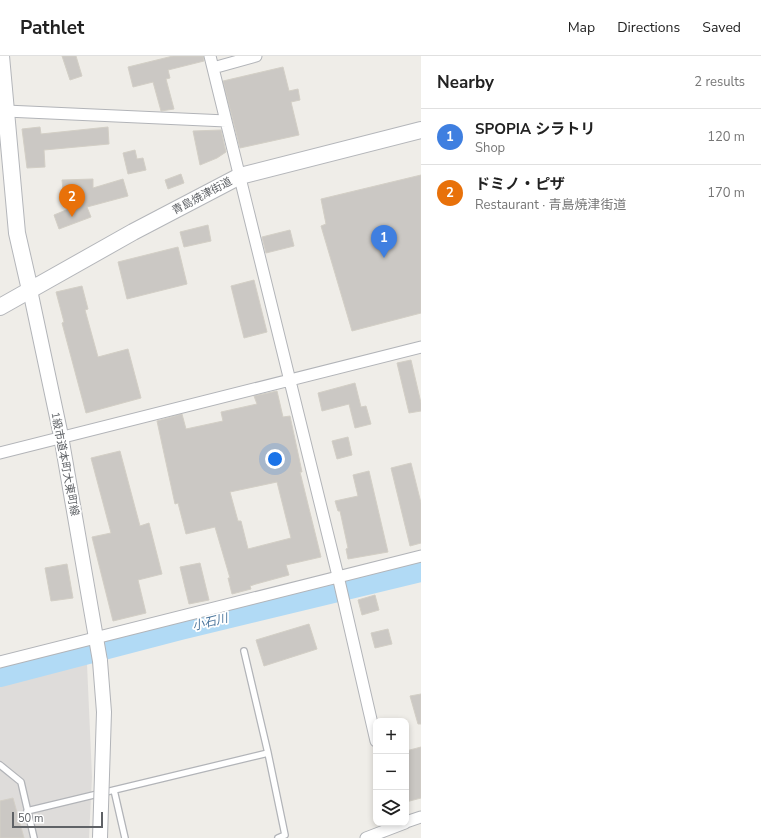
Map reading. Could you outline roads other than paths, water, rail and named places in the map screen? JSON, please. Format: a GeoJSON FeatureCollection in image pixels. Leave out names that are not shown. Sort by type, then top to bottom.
{"type":"FeatureCollection","features":[{"type":"Feature","properties":{"kind":"main road"},"geometry":{"type":"LineString","coordinates":[[1,56],[6,111],[6,162],[17,233],[30,290]]}},
{"type":"Feature","properties":{"kind":"main road","name":"青島焼津街道"},"geometry":{"type":"LineString","coordinates":[[0,307],[133,232],[240,176],[421,130]]}},
{"type":"Feature","properties":{"kind":"street"},"geometry":{"type":"LineString","coordinates":[[210,56],[338,576],[373,728]]}},
{"type":"Feature","properties":{"kind":"street"},"geometry":{"type":"LineString","coordinates":[[213,68],[256,56]]}},
{"type":"Feature","properties":{"kind":"street"},"geometry":{"type":"LineString","coordinates":[[6,111],[226,121]]}},
{"type":"Feature","properties":{"kind":"street","name":"1級市道本町大東町線"},"geometry":{"type":"LineString","coordinates":[[30,290],[61,436],[100,661],[104,712],[100,838]]}},
{"type":"Feature","properties":{"kind":"street"},"geometry":{"type":"LineString","coordinates":[[0,453],[61,436],[421,348]]}},
{"type":"Feature","properties":{"kind":"street"},"geometry":{"type":"LineString","coordinates":[[0,662],[421,556]]}},
{"type":"Feature","properties":{"kind":"street"},"geometry":{"type":"LineString","coordinates":[[409,821],[421,817]]}},
{"type":"Feature","properties":{"kind":"street"},"geometry":{"type":"LineString","coordinates":[[366,838],[395,826]]}},
{"type":"Feature","properties":{"kind":"lane"},"geometry":{"type":"LineString","coordinates":[[244,651],[268,753],[285,835],[278,838]]}},
{"type":"Feature","properties":{"kind":"lane"},"geometry":{"type":"LineString","coordinates":[[27,811],[268,753]]}},
{"type":"Feature","properties":{"kind":"lane"},"geometry":{"type":"LineString","coordinates":[[0,765],[21,782],[34,838]]}},
{"type":"Feature","properties":{"kind":"lane"},"geometry":{"type":"LineString","coordinates":[[114,790],[125,838]]}},
{"type":"Feature","properties":{"kind":"waterway","name":"小石川"},"geometry":{"type":"LineString","coordinates":[[0,676],[180,629],[421,571]]}},
{"type":"Feature","properties":{"kind":"place","name":"ドミノ・ピザ"},"geometry":{"type":"Point","coordinates":[72,217]}},
{"type":"Feature","properties":{"kind":"place","name":"SPOPIA シラトリ"},"geometry":{"type":"Point","coordinates":[384,258]}}]}
